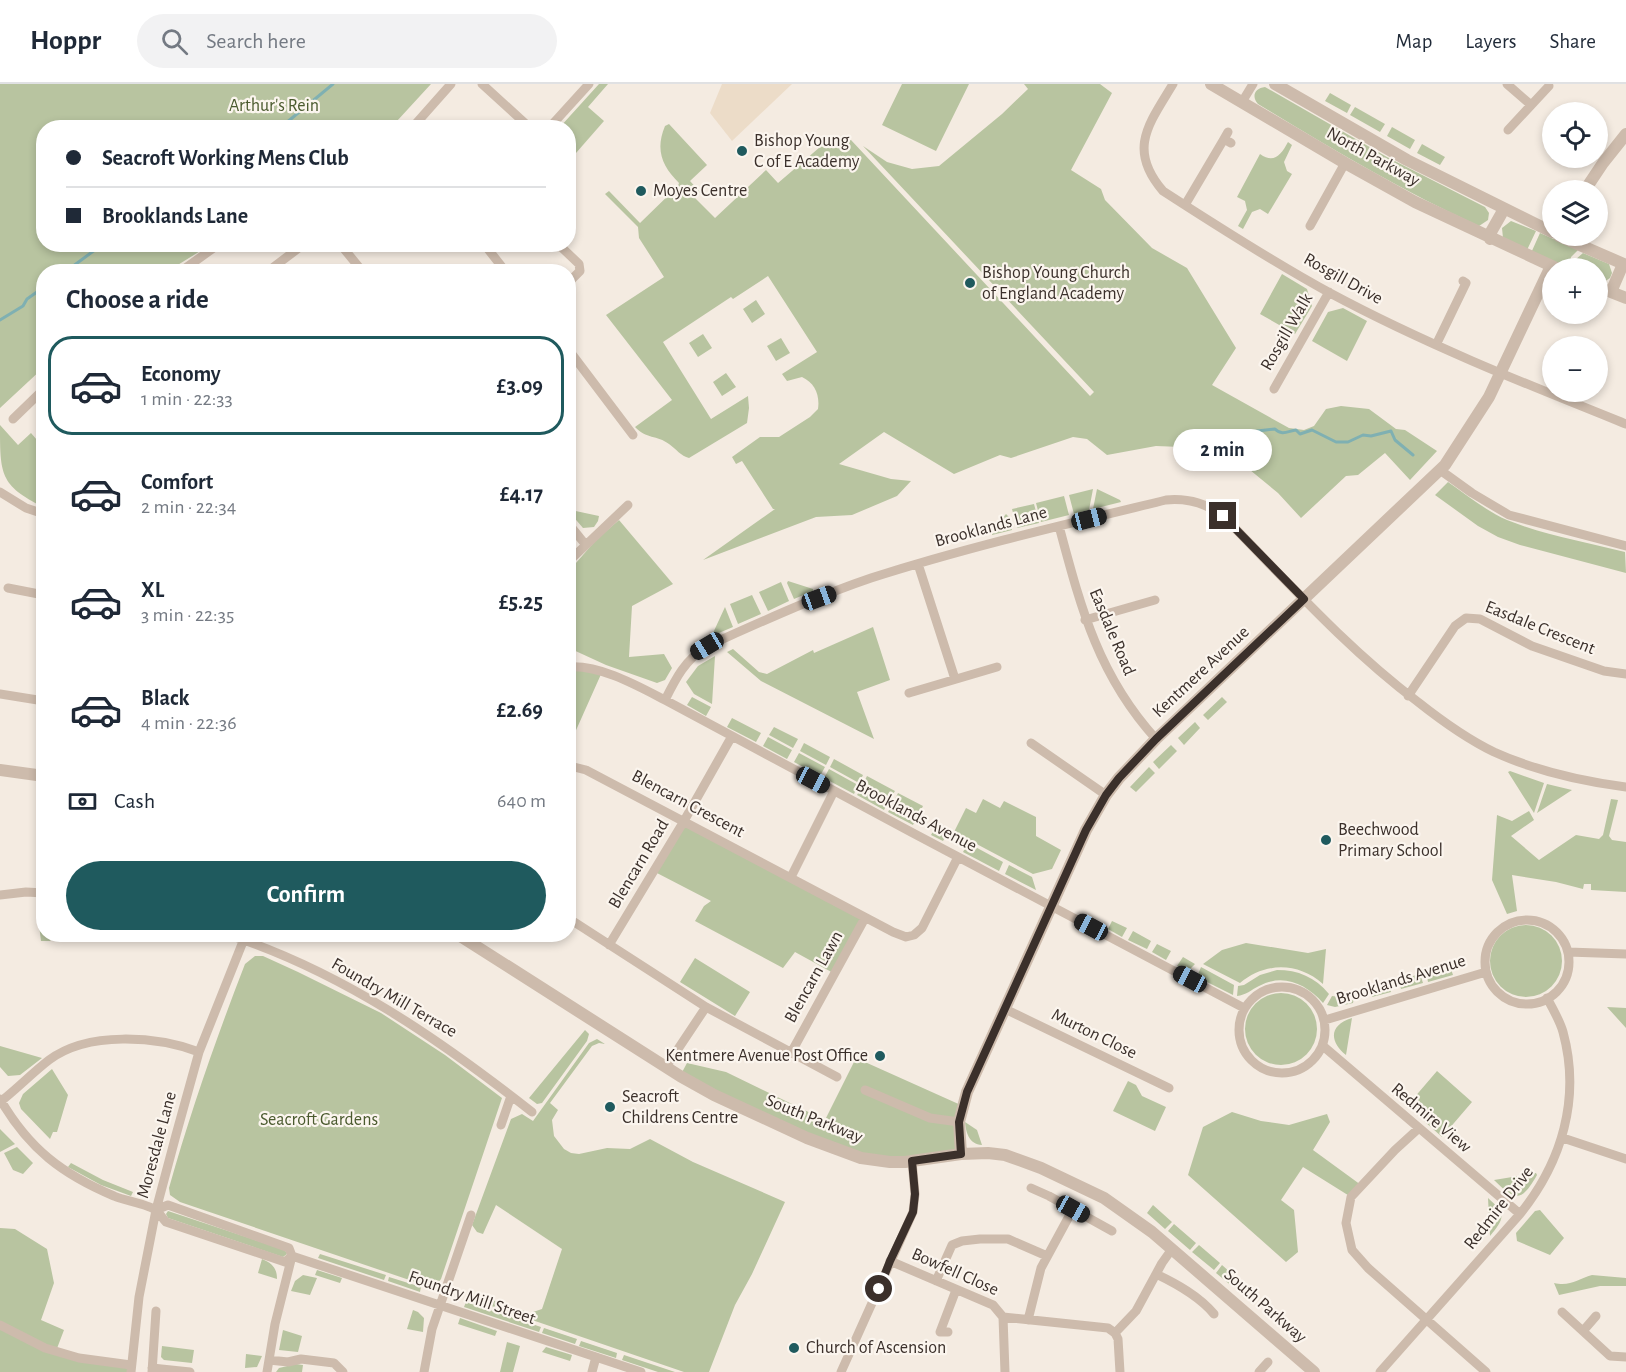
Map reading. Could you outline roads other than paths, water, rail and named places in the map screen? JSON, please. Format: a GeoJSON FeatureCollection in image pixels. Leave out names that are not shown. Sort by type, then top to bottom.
{"type":"FeatureCollection","features":[{"type":"Feature","properties":{"kind":"street"},"geometry":{"type":"LineString","coordinates":[[419,120],[451,84]]}},
{"type":"Feature","properties":{"kind":"street"},"geometry":{"type":"LineString","coordinates":[[482,84],[522,120]]}},
{"type":"Feature","properties":{"kind":"street"},"geometry":{"type":"LineString","coordinates":[[556,120],[589,84]]}},
{"type":"Feature","properties":{"kind":"street","name":"Rosgill Drive"},"geometry":{"type":"LineString","coordinates":[[1173,84],[1150,123],[1144,141],[1144,159],[1150,177],[1163,191],[1329,292],[1500,374],[1626,424]]}},
{"type":"Feature","properties":{"kind":"street","name":"North Parkway"},"geometry":{"type":"LineString","coordinates":[[1211,84],[1415,202],[1542,262]]}},
{"type":"Feature","properties":{"kind":"street"},"geometry":{"type":"LineString","coordinates":[[1242,102],[1252,84]]}},
{"type":"Feature","properties":{"kind":"street","name":"North Parkway"},"geometry":{"type":"LineString","coordinates":[[1275,84],[1397,154],[1542,227]]}},
{"type":"Feature","properties":{"kind":"street"},"geometry":{"type":"LineString","coordinates":[[1507,84],[1531,105]]}},
{"type":"Feature","properties":{"kind":"street"},"geometry":{"type":"LineString","coordinates":[[1508,130],[1549,86]]}},
{"type":"Feature","properties":{"kind":"street"},"geometry":{"type":"LineString","coordinates":[[1592,180],[1626,134]]}},
{"type":"Feature","properties":{"kind":"street"},"geometry":{"type":"LineString","coordinates":[[1185,205],[1228,138]]}},
{"type":"Feature","properties":{"kind":"street"},"geometry":{"type":"LineString","coordinates":[[1310,226],[1345,163]]}},
{"type":"Feature","properties":{"kind":"street"},"geometry":{"type":"LineString","coordinates":[[1490,238],[1504,209]]}},
{"type":"Feature","properties":{"kind":"street","name":"North Parkway"},"geometry":{"type":"LineString","coordinates":[[1585,246],[1625,264],[1611,292]]}},
{"type":"Feature","properties":{"kind":"street"},"geometry":{"type":"LineString","coordinates":[[191,264],[208,252]]}},
{"type":"Feature","properties":{"kind":"street"},"geometry":{"type":"LineString","coordinates":[[278,264],[293,252]]}},
{"type":"Feature","properties":{"kind":"street"},"geometry":{"type":"LineString","coordinates":[[347,252],[356,264]]}},
{"type":"Feature","properties":{"kind":"street"},"geometry":{"type":"LineString","coordinates":[[490,252],[500,264]]}},
{"type":"Feature","properties":{"kind":"street"},"geometry":{"type":"LineString","coordinates":[[566,252],[579,264],[580,271],[576,275]]}},
{"type":"Feature","properties":{"kind":"street"},"geometry":{"type":"LineString","coordinates":[[1436,345],[1466,283],[1463,281]]}},
{"type":"Feature","properties":{"kind":"street","name":"Kentmere Avenue"},"geometry":{"type":"LineString","coordinates":[[961,1154],[959,1122],[967,1092],[1086,830],[1106,795],[1156,739],[1440,470],[1477,419],[1542,289]]}},
{"type":"Feature","properties":{"kind":"street"},"geometry":{"type":"LineString","coordinates":[[1608,291],[1626,298]]}},
{"type":"Feature","properties":{"kind":"street","name":"Rosgill Walk"},"geometry":{"type":"LineString","coordinates":[[1274,389],[1329,292]]}},
{"type":"Feature","properties":{"kind":"street"},"geometry":{"type":"LineString","coordinates":[[576,360],[633,435]]}},
{"type":"Feature","properties":{"kind":"street"},"geometry":{"type":"LineString","coordinates":[[13,419],[36,397]]}},
{"type":"Feature","properties":{"kind":"street"},"geometry":{"type":"LineString","coordinates":[[1440,470],[1509,515],[1626,546]]}},
{"type":"Feature","properties":{"kind":"street"},"geometry":{"type":"LineString","coordinates":[[0,492],[36,511]]}},
{"type":"Feature","properties":{"kind":"street","name":"Brooklands Lane"},"geometry":{"type":"LineString","coordinates":[[665,700],[685,664],[695,653],[814,599],[918,564],[1059,526],[1166,500],[1181,499],[1211,507],[1223,516],[1351,647],[1408,696],[1443,722],[1495,752],[1534,768],[1578,780],[1626,787]]}},
{"type":"Feature","properties":{"kind":"street"},"geometry":{"type":"LineString","coordinates":[[576,554],[628,505]]}},
{"type":"Feature","properties":{"kind":"street","name":"Easdale Road"},"geometry":{"type":"LineString","coordinates":[[1059,526],[1085,620],[1118,688],[1140,721],[1156,739]]}},
{"type":"Feature","properties":{"kind":"street"},"geometry":{"type":"LineString","coordinates":[[576,533],[585,544]]}},
{"type":"Feature","properties":{"kind":"street"},"geometry":{"type":"LineString","coordinates":[[918,564],[955,679]]}},
{"type":"Feature","properties":{"kind":"street"},"geometry":{"type":"LineString","coordinates":[[8,588],[36,593]]}},
{"type":"Feature","properties":{"kind":"street"},"geometry":{"type":"LineString","coordinates":[[1085,620],[1155,600]]}},
{"type":"Feature","properties":{"kind":"street","name":"Easdale Crescent"},"geometry":{"type":"LineString","coordinates":[[1408,696],[1455,626],[1466,618],[1480,619],[1532,646],[1604,671],[1626,674]]}},
{"type":"Feature","properties":{"kind":"street","name":"Brooklands Avenue"},"geometry":{"type":"LineString","coordinates":[[576,666],[582,665],[602,672],[665,700],[1244,1008]]}},
{"type":"Feature","properties":{"kind":"street"},"geometry":{"type":"LineString","coordinates":[[909,693],[997,667]]}},
{"type":"Feature","properties":{"kind":"street"},"geometry":{"type":"LineString","coordinates":[[0,694],[36,700]]}},
{"type":"Feature","properties":{"kind":"street","name":"Blencarn Road"},"geometry":{"type":"LineString","coordinates":[[609,945],[732,736]]}},
{"type":"Feature","properties":{"kind":"street"},"geometry":{"type":"LineString","coordinates":[[1032,743],[1106,795]]}},
{"type":"Feature","properties":{"kind":"street","name":"Blencarn Crescent"},"geometry":{"type":"LineString","coordinates":[[576,768],[586,770],[865,918],[906,937],[914,936],[922,928],[958,857]]}},
{"type":"Feature","properties":{"kind":"street"},"geometry":{"type":"LineString","coordinates":[[0,770],[36,775]]}},
{"type":"Feature","properties":{"kind":"street"},"geometry":{"type":"LineString","coordinates":[[791,877],[834,791]]}},
{"type":"Feature","properties":{"kind":"street"},"geometry":{"type":"LineString","coordinates":[[0,895],[36,893]]}},
{"type":"Feature","properties":{"kind":"street","name":"Blencarn Lawn"},"geometry":{"type":"LineString","coordinates":[[791,1053],[865,918]]}},
{"type":"Feature","properties":{"kind":"street"},"geometry":{"type":"LineString","coordinates":[[1531,920],[1547,925],[1560,936],[1568,952],[1567,976],[1558,990],[1547,998],[1529,1004],[1513,1002],[1499,994],[1493,988],[1486,972],[1485,958],[1489,942],[1500,929],[1514,921],[1531,920]]}},
{"type":"Feature","properties":{"kind":"street"},"geometry":{"type":"LineString","coordinates":[[576,924],[706,1007],[837,1077]]}},
{"type":"Feature","properties":{"kind":"street","name":"Moresdale Lane"},"geometry":{"type":"LineString","coordinates":[[131,1369],[139,1297],[156,1210],[199,1052],[243,942]]}},
{"type":"Feature","properties":{"kind":"street","name":"Foundry Mill Terrace"},"geometry":{"type":"LineString","coordinates":[[255,942],[402,1018],[461,1057],[532,1112]]}},
{"type":"Feature","properties":{"kind":"street","name":"South Parkway"},"geometry":{"type":"LineString","coordinates":[[470,942],[714,1095],[818,1143],[873,1160],[890,1162],[988,1152],[1005,1155],[1041,1168],[1104,1198],[1152,1232],[1314,1372]]}},
{"type":"Feature","properties":{"kind":"street"},"geometry":{"type":"LineString","coordinates":[[1568,952],[1626,954]]}},
{"type":"Feature","properties":{"kind":"street","name":"Brooklands Avenue"},"geometry":{"type":"LineString","coordinates":[[1325,1020],[1486,972]]}},
{"type":"Feature","properties":{"kind":"street"},"geometry":{"type":"LineString","coordinates":[[1282,986],[1296,988],[1314,1000],[1325,1020],[1323,1046],[1310,1063],[1297,1071],[1273,1073],[1255,1065],[1244,1051],[1239,1035],[1239,1021],[1244,1008],[1254,996],[1268,988],[1282,986]]}},
{"type":"Feature","properties":{"kind":"street","name":"Redmire Drive"},"geometry":{"type":"LineString","coordinates":[[1380,1372],[1520,1214],[1533,1198],[1548,1172],[1563,1138],[1569,1104],[1568,1068],[1563,1031],[1547,998]]}},
{"type":"Feature","properties":{"kind":"street"},"geometry":{"type":"LineString","coordinates":[[666,1067],[706,1007]]}},
{"type":"Feature","properties":{"kind":"street","name":"Murton Close"},"geometry":{"type":"LineString","coordinates":[[1005,1009],[1169,1088]]}},
{"type":"Feature","properties":{"kind":"street"},"geometry":{"type":"LineString","coordinates":[[0,1101],[50,1059],[85,1043],[135,1038],[178,1044],[199,1052]]}},
{"type":"Feature","properties":{"kind":"street","name":"Redmire View"},"geometry":{"type":"LineString","coordinates":[[1323,1046],[1520,1214]]}},
{"type":"Feature","properties":{"kind":"street"},"geometry":{"type":"LineString","coordinates":[[865,1090],[930,1118],[959,1122]]}},
{"type":"Feature","properties":{"kind":"street"},"geometry":{"type":"LineString","coordinates":[[501,1125],[511,1096]]}},
{"type":"Feature","properties":{"kind":"street","name":"Foundry Mill Street"},"geometry":{"type":"LineString","coordinates":[[0,1101],[26,1137],[60,1168],[83,1182],[117,1197],[156,1210],[166,1222],[285,1262],[292,1256]]}},
{"type":"Feature","properties":{"kind":"street"},"geometry":{"type":"LineString","coordinates":[[1418,1129],[1352,1196],[1346,1223],[1352,1250],[1368,1268],[1486,1372]]}},
{"type":"Feature","properties":{"kind":"street"},"geometry":{"type":"LineString","coordinates":[[1563,1138],[1626,1159]]}},
{"type":"Feature","properties":{"kind":"street"},"geometry":{"type":"LineString","coordinates":[[842,1372],[913,1212],[915,1194],[912,1161]]}},
{"type":"Feature","properties":{"kind":"street"},"geometry":{"type":"LineString","coordinates":[[1031,1188],[1112,1231]]}},
{"type":"Feature","properties":{"kind":"street","name":"Foundry Mill Street"},"geometry":{"type":"LineString","coordinates":[[156,1210],[168,1205],[289,1248],[292,1256]]}},
{"type":"Feature","properties":{"kind":"street"},"geometry":{"type":"LineString","coordinates":[[1028,1320],[1041,1268],[1073,1209]]}},
{"type":"Feature","properties":{"kind":"street"},"geometry":{"type":"LineString","coordinates":[[424,1372],[432,1329],[471,1215]]}},
{"type":"Feature","properties":{"kind":"street"},"geometry":{"type":"LineString","coordinates":[[936,1281],[952,1245],[962,1241],[1008,1239],[1047,1256]]}},
{"type":"Feature","properties":{"kind":"street"},"geometry":{"type":"LineString","coordinates":[[1115,1333],[1136,1311],[1172,1249]]}},
{"type":"Feature","properties":{"kind":"street"},"geometry":{"type":"LineString","coordinates":[[267,1372],[275,1324],[292,1256]]}},
{"type":"Feature","properties":{"kind":"street","name":"Foundry Mill Street"},"geometry":{"type":"LineString","coordinates":[[292,1256],[641,1372]]}},
{"type":"Feature","properties":{"kind":"street","name":"Bowfell Close"},"geometry":{"type":"LineString","coordinates":[[890,1261],[993,1305],[1003,1317]]}},
{"type":"Feature","properties":{"kind":"street"},"geometry":{"type":"LineString","coordinates":[[1156,1274],[1177,1284],[1214,1314]]}},
{"type":"Feature","properties":{"kind":"street"},"geometry":{"type":"LineString","coordinates":[[948,1332],[940,1332],[956,1290]]}},
{"type":"Feature","properties":{"kind":"street"},"geometry":{"type":"LineString","coordinates":[[156,1311],[152,1370],[190,1372]]}},
{"type":"Feature","properties":{"kind":"street"},"geometry":{"type":"LineString","coordinates":[[1562,1312],[1610,1356],[1626,1357]]}},
{"type":"Feature","properties":{"kind":"street"},"geometry":{"type":"LineString","coordinates":[[1582,1331],[1596,1316]]}},
{"type":"Feature","properties":{"kind":"street"},"geometry":{"type":"LineString","coordinates":[[1005,1372],[1003,1317],[1108,1328],[1115,1333],[1118,1340],[1120,1372]]}},
{"type":"Feature","properties":{"kind":"street"},"geometry":{"type":"LineString","coordinates":[[0,1325],[45,1348],[131,1369]]}},
{"type":"Feature","properties":{"kind":"street"},"geometry":{"type":"LineString","coordinates":[[592,1372],[596,1357]]}},
{"type":"Feature","properties":{"kind":"street"},"geometry":{"type":"LineString","coordinates":[[269,1360],[288,1362],[301,1359],[334,1363],[343,1372]]}},
{"type":"Feature","properties":{"kind":"street"},"geometry":{"type":"LineString","coordinates":[[1259,1372],[1268,1362]]}},
{"type":"Feature","properties":{"kind":"waterway"},"geometry":{"type":"LineString","coordinates":[[290,120],[333,84]]}},
{"type":"Feature","properties":{"kind":"waterway"},"geometry":{"type":"LineString","coordinates":[[76,264],[92,252]]}},
{"type":"Feature","properties":{"kind":"waterway"},"geometry":{"type":"LineString","coordinates":[[0,320],[23,306],[27,299],[36,293]]}},
{"type":"Feature","properties":{"kind":"waterway"},"geometry":{"type":"LineString","coordinates":[[1249,432],[1275,429],[1283,433],[1296,430],[1300,434],[1312,430],[1336,442],[1348,442],[1363,435],[1371,436],[1391,431],[1395,440],[1413,455]]}},
{"type":"Feature","properties":{"kind":"place","name":"Bishop Young C of E Academy"},"geometry":{"type":"Point","coordinates":[742,151]}},
{"type":"Feature","properties":{"kind":"place","name":"Moyes Centre"},"geometry":{"type":"Point","coordinates":[641,191]}},
{"type":"Feature","properties":{"kind":"place","name":"Bishop Young Church of England Academy"},"geometry":{"type":"Point","coordinates":[970,283]}},
{"type":"Feature","properties":{"kind":"place","name":"Beechwood Primary School"},"geometry":{"type":"Point","coordinates":[1326,840]}},
{"type":"Feature","properties":{"kind":"place","name":"Kentmere Avenue Post Office"},"geometry":{"type":"Point","coordinates":[880,1056]}},
{"type":"Feature","properties":{"kind":"place","name":"Seacroft Childrens Centre"},"geometry":{"type":"Point","coordinates":[610,1107]}},
{"type":"Feature","properties":{"kind":"place","name":"Church of Ascension"},"geometry":{"type":"Point","coordinates":[794,1348]}},
{"type":"Feature","properties":{"kind":"park label","name":"Arthur's Rein"},"geometry":{"type":"Point","coordinates":[274,106]}},
{"type":"Feature","properties":{"kind":"park label","name":"Seacroft Gardens"},"geometry":{"type":"Point","coordinates":[319,1120]}}]}
